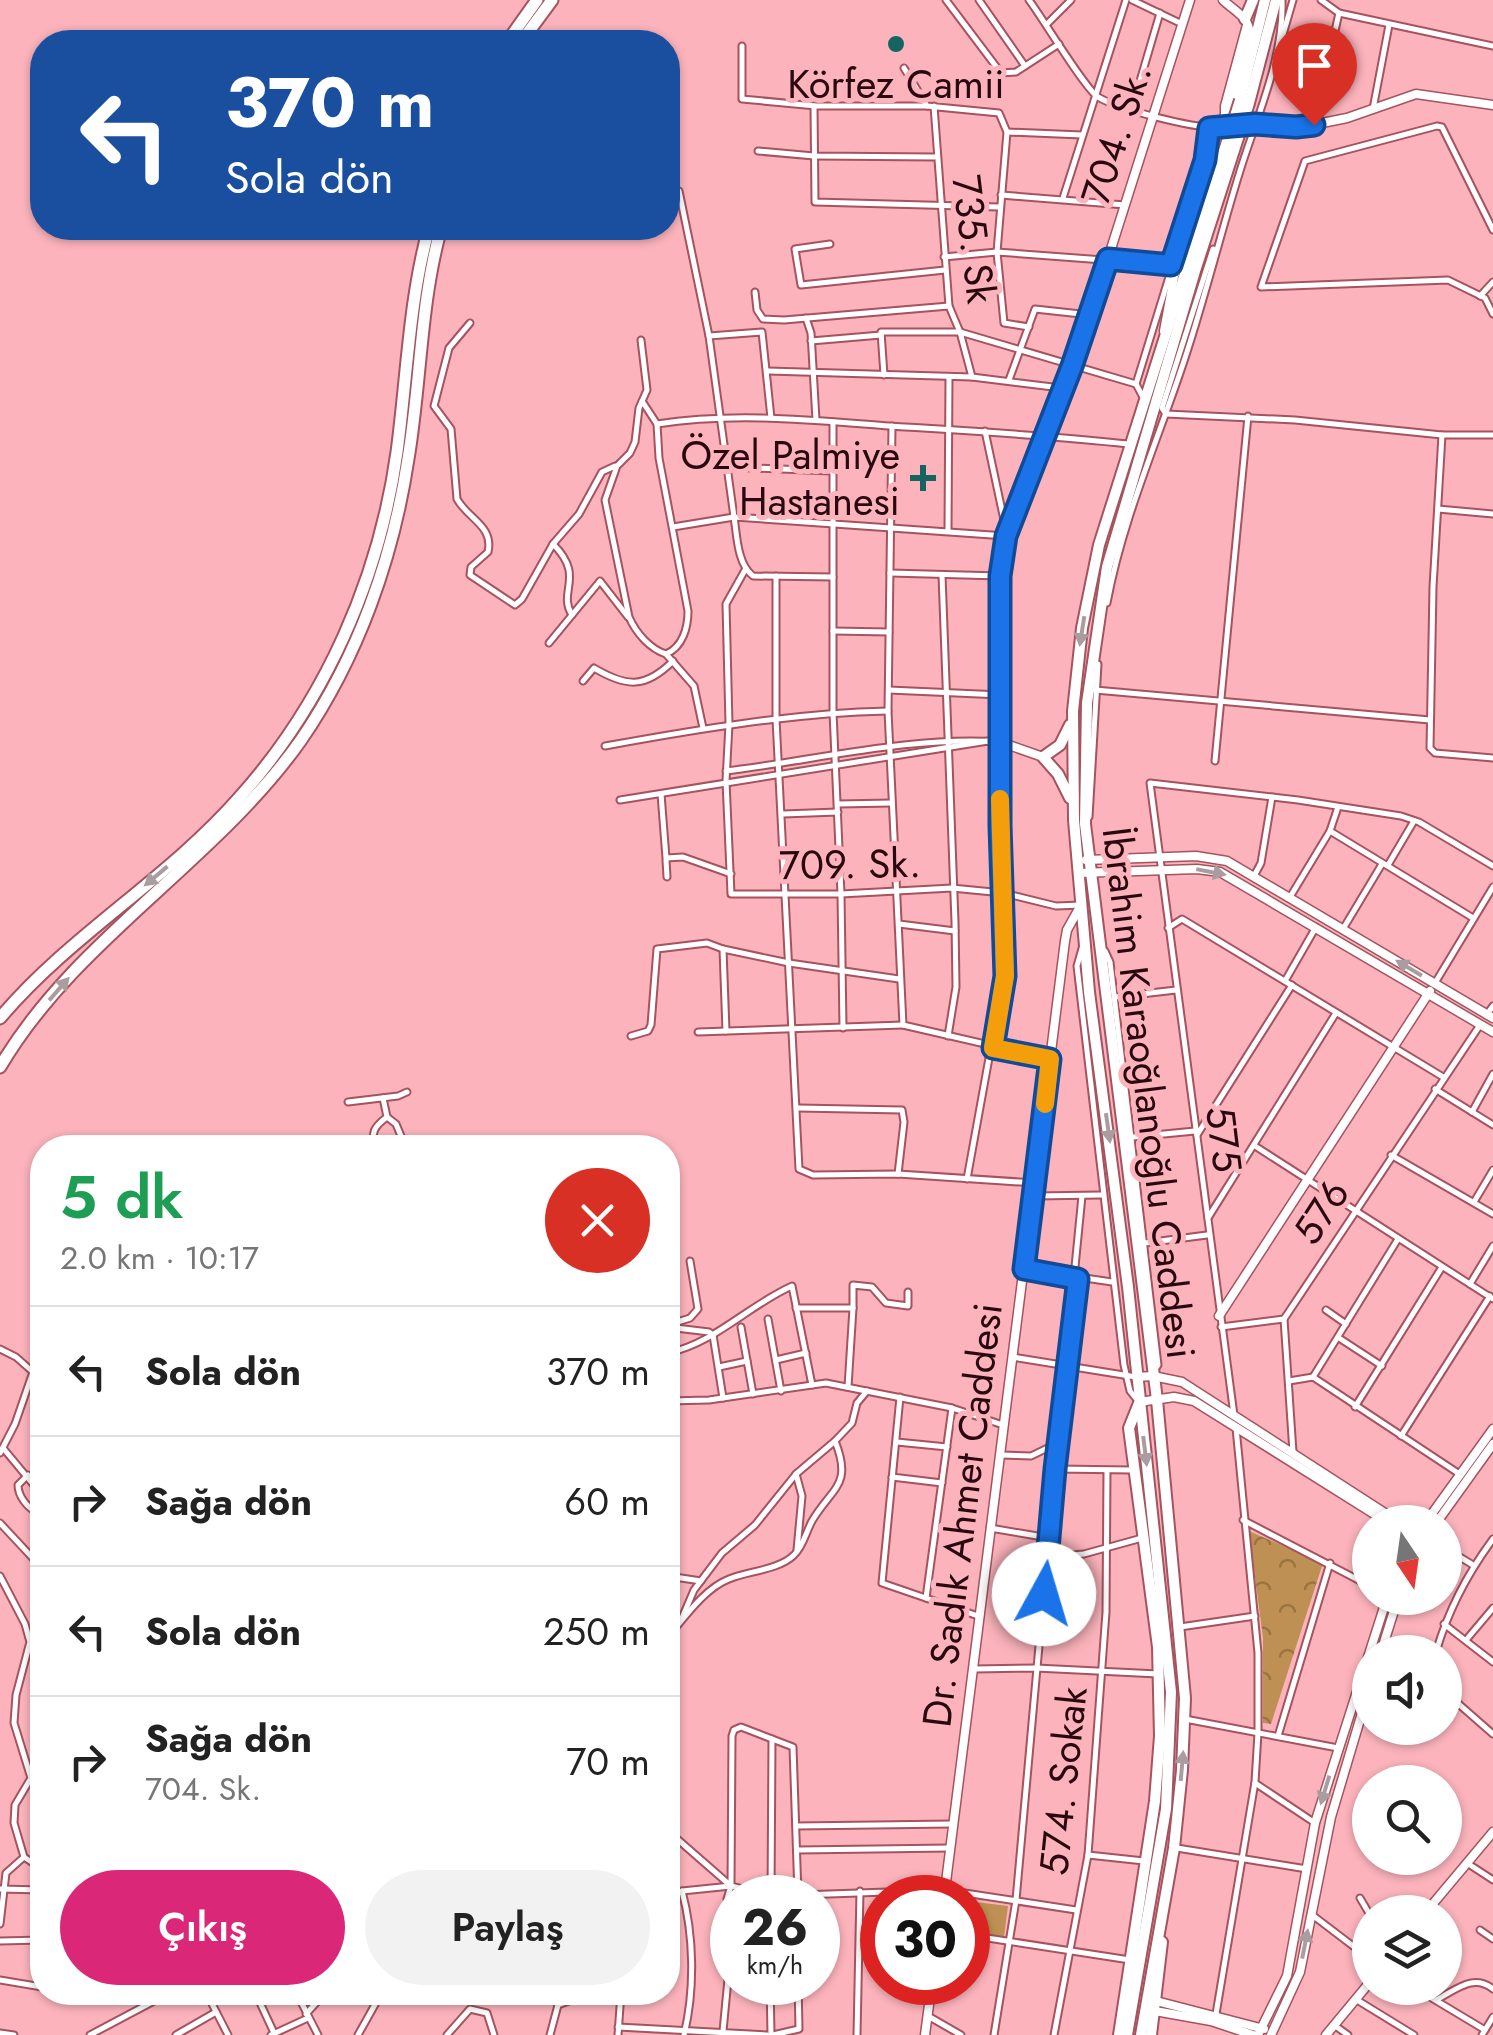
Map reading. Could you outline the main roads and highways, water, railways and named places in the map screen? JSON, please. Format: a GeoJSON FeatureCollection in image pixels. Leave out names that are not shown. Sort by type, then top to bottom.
{"type":"FeatureCollection","features":[{"type":"Feature","properties":{"kind":"highway"},"geometry":{"type":"LineString","coordinates":[[516,30],[537,0]]}},
{"type":"Feature","properties":{"kind":"highway"},"geometry":{"type":"LineString","coordinates":[[530,30],[552,0]]}},
{"type":"Feature","properties":{"kind":"highway"},"geometry":{"type":"LineString","coordinates":[[1246,22],[1253,0]]}},
{"type":"Feature","properties":{"kind":"highway","name":"İbrahim Karaoğlanoğlu Caddesi"},"geometry":{"type":"LineString","coordinates":[[1245,101],[1266,0]]}},
{"type":"Feature","properties":{"kind":"highway","name":"İbrahim Karaoğlanoğlu Caddesi"},"geometry":{"type":"LineString","coordinates":[[1141,2035],[1174,1848],[1186,1719],[1156,1400],[1100,944],[1073,805],[1073,720],[1077,664],[1099,545],[1229,133],[1245,101],[1279,0]]}},
{"type":"Feature","properties":{"kind":"highway","name":"İbrahim Karaoğlanoğlu Caddesi"},"geometry":{"type":"LineString","coordinates":[[1123,2035],[1166,1809],[1171,1734],[1166,1630],[1139,1402],[1131,1376],[1128,1287],[1085,943],[1082,905],[1087,703],[1106,566],[1194,271],[1229,133]]}},
{"type":"Feature","properties":{"kind":"highway"},"geometry":{"type":"LineString","coordinates":[[0,1018],[54,962],[213,826],[266,768],[314,696],[356,611],[386,514],[426,240]]}},
{"type":"Feature","properties":{"kind":"highway"},"geometry":{"type":"LineString","coordinates":[[0,1067],[67,980],[246,809],[303,737],[333,686],[366,617],[397,518],[438,240]]}},
{"type":"Feature","properties":{"kind":"highway"},"geometry":{"type":"LineString","coordinates":[[1073,720],[1060,745],[1043,757],[1058,774],[1073,805]]}},
{"type":"Feature","properties":{"kind":"highway"},"geometry":{"type":"LineString","coordinates":[[1123,2035],[1156,1784],[1159,1674],[1128,1428],[1139,1402]]}},
{"type":"Feature","properties":{"kind":"highway"},"geometry":{"type":"LineString","coordinates":[[1151,2035],[1168,1884]]}},
{"type":"Feature","properties":{"kind":"place","name":"Körfez Camii"},"geometry":{"type":"Point","coordinates":[896,44]}},
{"type":"Feature","properties":{"kind":"place","name":"Özel Palmiye Hastanesi"},"geometry":{"type":"Point","coordinates":[923,478]}}]}
